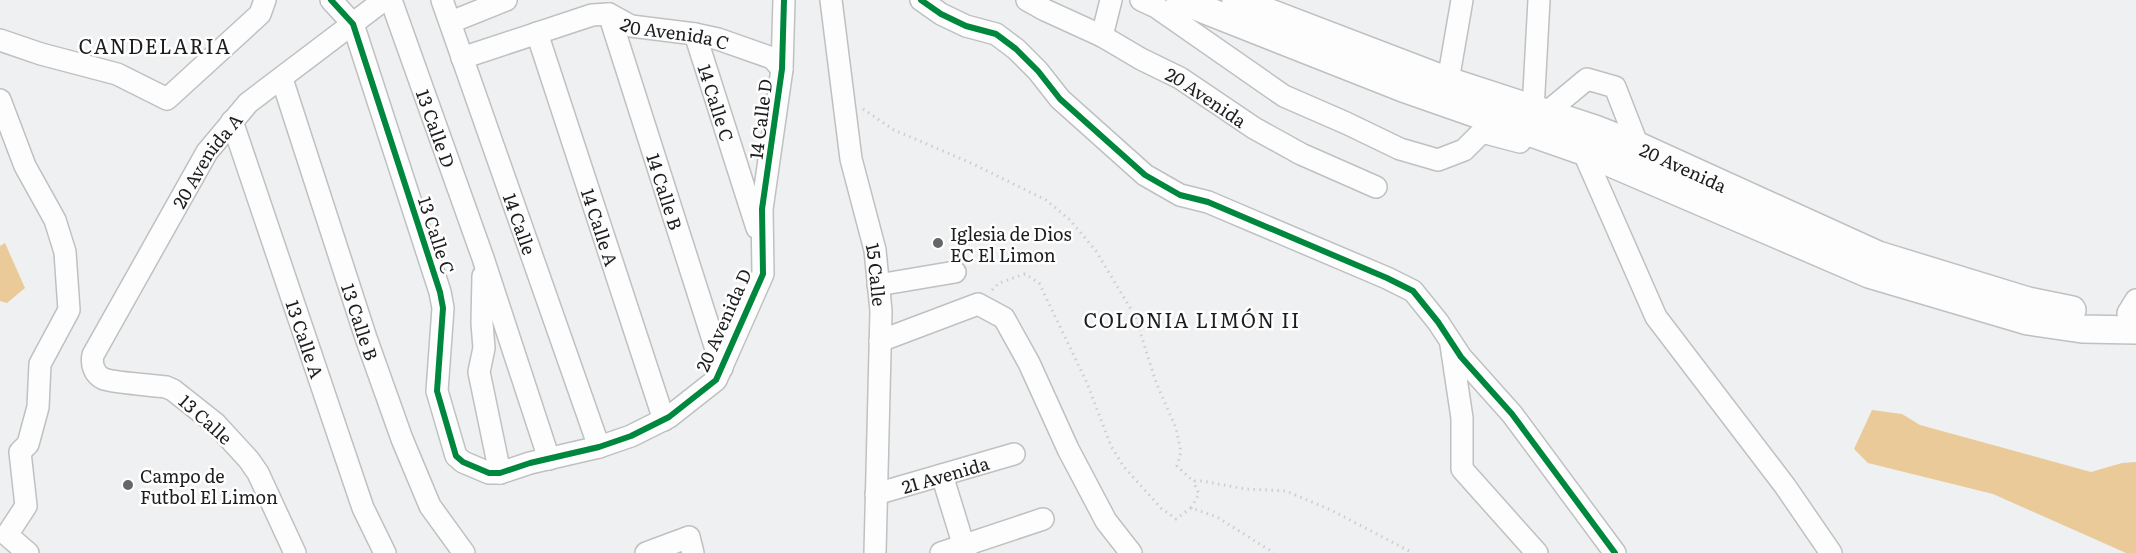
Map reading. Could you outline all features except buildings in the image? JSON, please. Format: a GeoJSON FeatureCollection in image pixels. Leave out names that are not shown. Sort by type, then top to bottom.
{"type":"FeatureCollection","features":[{"type":"Feature","properties":{"kind":"main road","name":"20 Avenida"},"geometry":{"type":"LineString","coordinates":[[1180,0],[1403,88],[1535,118],[1638,146],[1878,255],[2028,301],[2082,312],[2134,314]]}},
{"type":"Feature","properties":{"kind":"main road","name":"20 Avenida"},"geometry":{"type":"LineString","coordinates":[[1236,0],[1448,81],[1535,118],[1583,151],[1869,274],[2028,321],[2082,329],[2134,314]]}},
{"type":"Feature","properties":{"kind":"street"},"geometry":{"type":"LineString","coordinates":[[0,40],[41,54],[117,74],[167,99],[260,14],[265,0]]}},
{"type":"Feature","properties":{"kind":"street","name":"13 Calle C"},"geometry":{"type":"LineString","coordinates":[[331,0],[353,24],[440,292],[443,308],[437,391],[456,456],[463,462],[494,473]]}},
{"type":"Feature","properties":{"kind":"street","name":"20 Avenida A"},"geometry":{"type":"LineString","coordinates":[[94,371],[91,362],[93,355],[207,152],[248,103],[384,0]]}},
{"type":"Feature","properties":{"kind":"street","name":"13 Calle D"},"geometry":{"type":"LineString","coordinates":[[391,0],[483,258],[549,459]]}},
{"type":"Feature","properties":{"kind":"street","name":"14 Calle"},"geometry":{"type":"LineString","coordinates":[[442,0],[599,447]]}},
{"type":"Feature","properties":{"kind":"street","name":"15 Calle"},"geometry":{"type":"LineString","coordinates":[[831,0],[851,159],[875,250],[881,311],[875,553]]}},
{"type":"Feature","properties":{"kind":"street"},"geometry":{"type":"LineString","coordinates":[[921,0],[941,14],[966,26],[996,34],[1016,49],[1038,71],[1060,99],[1145,175],[1180,195],[1208,202],[1413,291],[1438,322],[1461,357],[1512,414],[1615,553]]}},
{"type":"Feature","properties":{"kind":"street","name":"20 Avenida"},"geometry":{"type":"LineString","coordinates":[[1027,0],[1102,36],[1180,78],[1254,128],[1292,149],[1376,187]]}},
{"type":"Feature","properties":{"kind":"street"},"geometry":{"type":"LineString","coordinates":[[1102,36],[1111,0]]}},
{"type":"Feature","properties":{"kind":"street"},"geometry":{"type":"LineString","coordinates":[[1141,0],[1156,6],[1284,96],[1400,149],[1438,160],[1464,150],[1482,132],[1520,142],[1535,118],[1587,80],[1615,87],[1638,146]]}},
{"type":"Feature","properties":{"kind":"street"},"geometry":{"type":"LineString","coordinates":[[1448,81],[1462,0]]}},
{"type":"Feature","properties":{"kind":"street"},"geometry":{"type":"LineString","coordinates":[[1535,118],[1539,0]]}},
{"type":"Feature","properties":{"kind":"street","name":"14 Calle D"},"geometry":{"type":"LineString","coordinates":[[761,241],[762,209],[782,69],[781,1]]}},
{"type":"Feature","properties":{"kind":"street"},"geometry":{"type":"LineString","coordinates":[[451,22],[493,2]]}},
{"type":"Feature","properties":{"kind":"street","name":"20 Avenida C"},"geometry":{"type":"LineString","coordinates":[[462,58],[592,15],[609,14],[631,26],[718,39],[772,58],[782,69]]}},
{"type":"Feature","properties":{"kind":"street","name":"14 Calle B"},"geometry":{"type":"LineString","coordinates":[[609,14],[722,368]]}},
{"type":"Feature","properties":{"kind":"street","name":"14 Calle A"},"geometry":{"type":"LineString","coordinates":[[537,33],[664,420]]}},
{"type":"Feature","properties":{"kind":"street","name":"14 Calle C"},"geometry":{"type":"LineString","coordinates":[[695,34],[761,241]]}},
{"type":"Feature","properties":{"kind":"street","name":"13 Calle B"},"geometry":{"type":"LineString","coordinates":[[282,79],[366,338],[402,439],[430,506],[464,553]]}},
{"type":"Feature","properties":{"kind":"street"},"geometry":{"type":"LineString","coordinates":[[0,100],[26,166],[58,226],[65,252],[69,310],[40,364],[37,415],[28,444],[20,452],[26,506],[7,535],[28,553]]}},
{"type":"Feature","properties":{"kind":"street","name":"13 Calle A"},"geometry":{"type":"LineString","coordinates":[[232,121],[363,508],[385,553]]}},
{"type":"Feature","properties":{"kind":"street"},"geometry":{"type":"LineString","coordinates":[[1583,151],[1656,317],[1785,486],[1831,553]]}},
{"type":"Feature","properties":{"kind":"street","name":"20 Avenida D"},"geometry":{"type":"LineString","coordinates":[[494,473],[599,447],[632,436],[664,420],[716,380],[763,273],[761,241]]}},
{"type":"Feature","properties":{"kind":"street","name":"13 Calle D"},"geometry":{"type":"LineString","coordinates":[[483,258],[484,348],[479,372],[494,473]]}},
{"type":"Feature","properties":{"kind":"street"},"geometry":{"type":"LineString","coordinates":[[878,285],[955,272]]}},
{"type":"Feature","properties":{"kind":"street"},"geometry":{"type":"LineString","coordinates":[[880,341],[978,304],[1004,318],[1029,363],[1068,449],[1106,521],[1131,553]]}},
{"type":"Feature","properties":{"kind":"street"},"geometry":{"type":"LineString","coordinates":[[1450,341],[1462,418],[1462,468],[1537,553]]}},
{"type":"Feature","properties":{"kind":"street","name":"13 Calle"},"geometry":{"type":"LineString","coordinates":[[94,371],[104,379],[166,387],[173,390],[216,424],[258,473],[295,553]]}},
{"type":"Feature","properties":{"kind":"street","name":"21 Avenida"},"geometry":{"type":"LineString","coordinates":[[876,494],[1014,454]]}},
{"type":"Feature","properties":{"kind":"street"},"geometry":{"type":"LineString","coordinates":[[942,475],[965,549]]}},
{"type":"Feature","properties":{"kind":"street"},"geometry":{"type":"LineString","coordinates":[[941,553],[965,549],[1043,519]]}},
{"type":"Feature","properties":{"kind":"street"},"geometry":{"type":"LineString","coordinates":[[646,553],[691,545]]}},
{"type":"Feature","properties":{"kind":"path"},"geometry":{"type":"LineString","coordinates":[[857,105],[894,130],[971,163],[1046,200],[1070,220],[1096,251],[1135,316],[1156,382],[1176,428],[1181,452],[1177,466],[1193,481],[1199,494],[1191,508],[1176,519],[1161,508],[1124,467],[1111,446],[1087,383],[1039,283],[1025,274],[999,283],[978,304]]}},
{"type":"Feature","properties":{"kind":"path"},"geometry":{"type":"LineString","coordinates":[[1193,481],[1246,489],[1286,491],[1331,510],[1413,553]]}},
{"type":"Feature","properties":{"kind":"path"},"geometry":{"type":"LineString","coordinates":[[1191,508],[1217,517],[1274,553]]}},
{"type":"Feature","properties":{"kind":"shaded area"},"geometry":{"type":"Polygon","coordinates":[[[5,243],[25,288],[7,303],[0,301],[0,246],[5,243]]]}},
{"type":"Feature","properties":{"kind":"shaded area"},"geometry":{"type":"Polygon","coordinates":[[[1872,410],[1902,414],[1920,425],[2091,472],[2122,463],[2136,462],[2136,553],[2126,553],[1993,494],[1868,463],[1854,449],[1872,410]]]}},
{"type":"Feature","properties":{"kind":"cycle path"},"geometry":{"type":"LineString","coordinates":[[331,0],[353,24],[440,292],[443,308],[437,391],[456,456],[463,462],[489,473],[500,473],[530,463],[599,447],[631,436],[669,417],[716,380],[763,274],[762,209],[782,69],[784,0]]}},
{"type":"Feature","properties":{"kind":"cycle path"},"geometry":{"type":"LineString","coordinates":[[921,0],[941,14],[966,26],[996,34],[1016,49],[1038,71],[1060,99],[1145,175],[1180,195],[1208,202],[1413,291],[1438,322],[1461,357],[1512,414],[1615,553]]}},
{"type":"Feature","properties":{"kind":"place","name":"Iglesia de Dios EC El Limon"},"geometry":{"type":"Point","coordinates":[938,243]}},
{"type":"Feature","properties":{"kind":"place","name":"Campo de Futbol El Limon"},"geometry":{"type":"Point","coordinates":[128,485]}},
{"type":"Feature","properties":{"kind":"district","name":"CANDELARIA"},"geometry":{"type":"Point","coordinates":[155,45]}},
{"type":"Feature","properties":{"kind":"district","name":"COLONIA LIMÓN II"},"geometry":{"type":"Point","coordinates":[1192,319]}}]}
